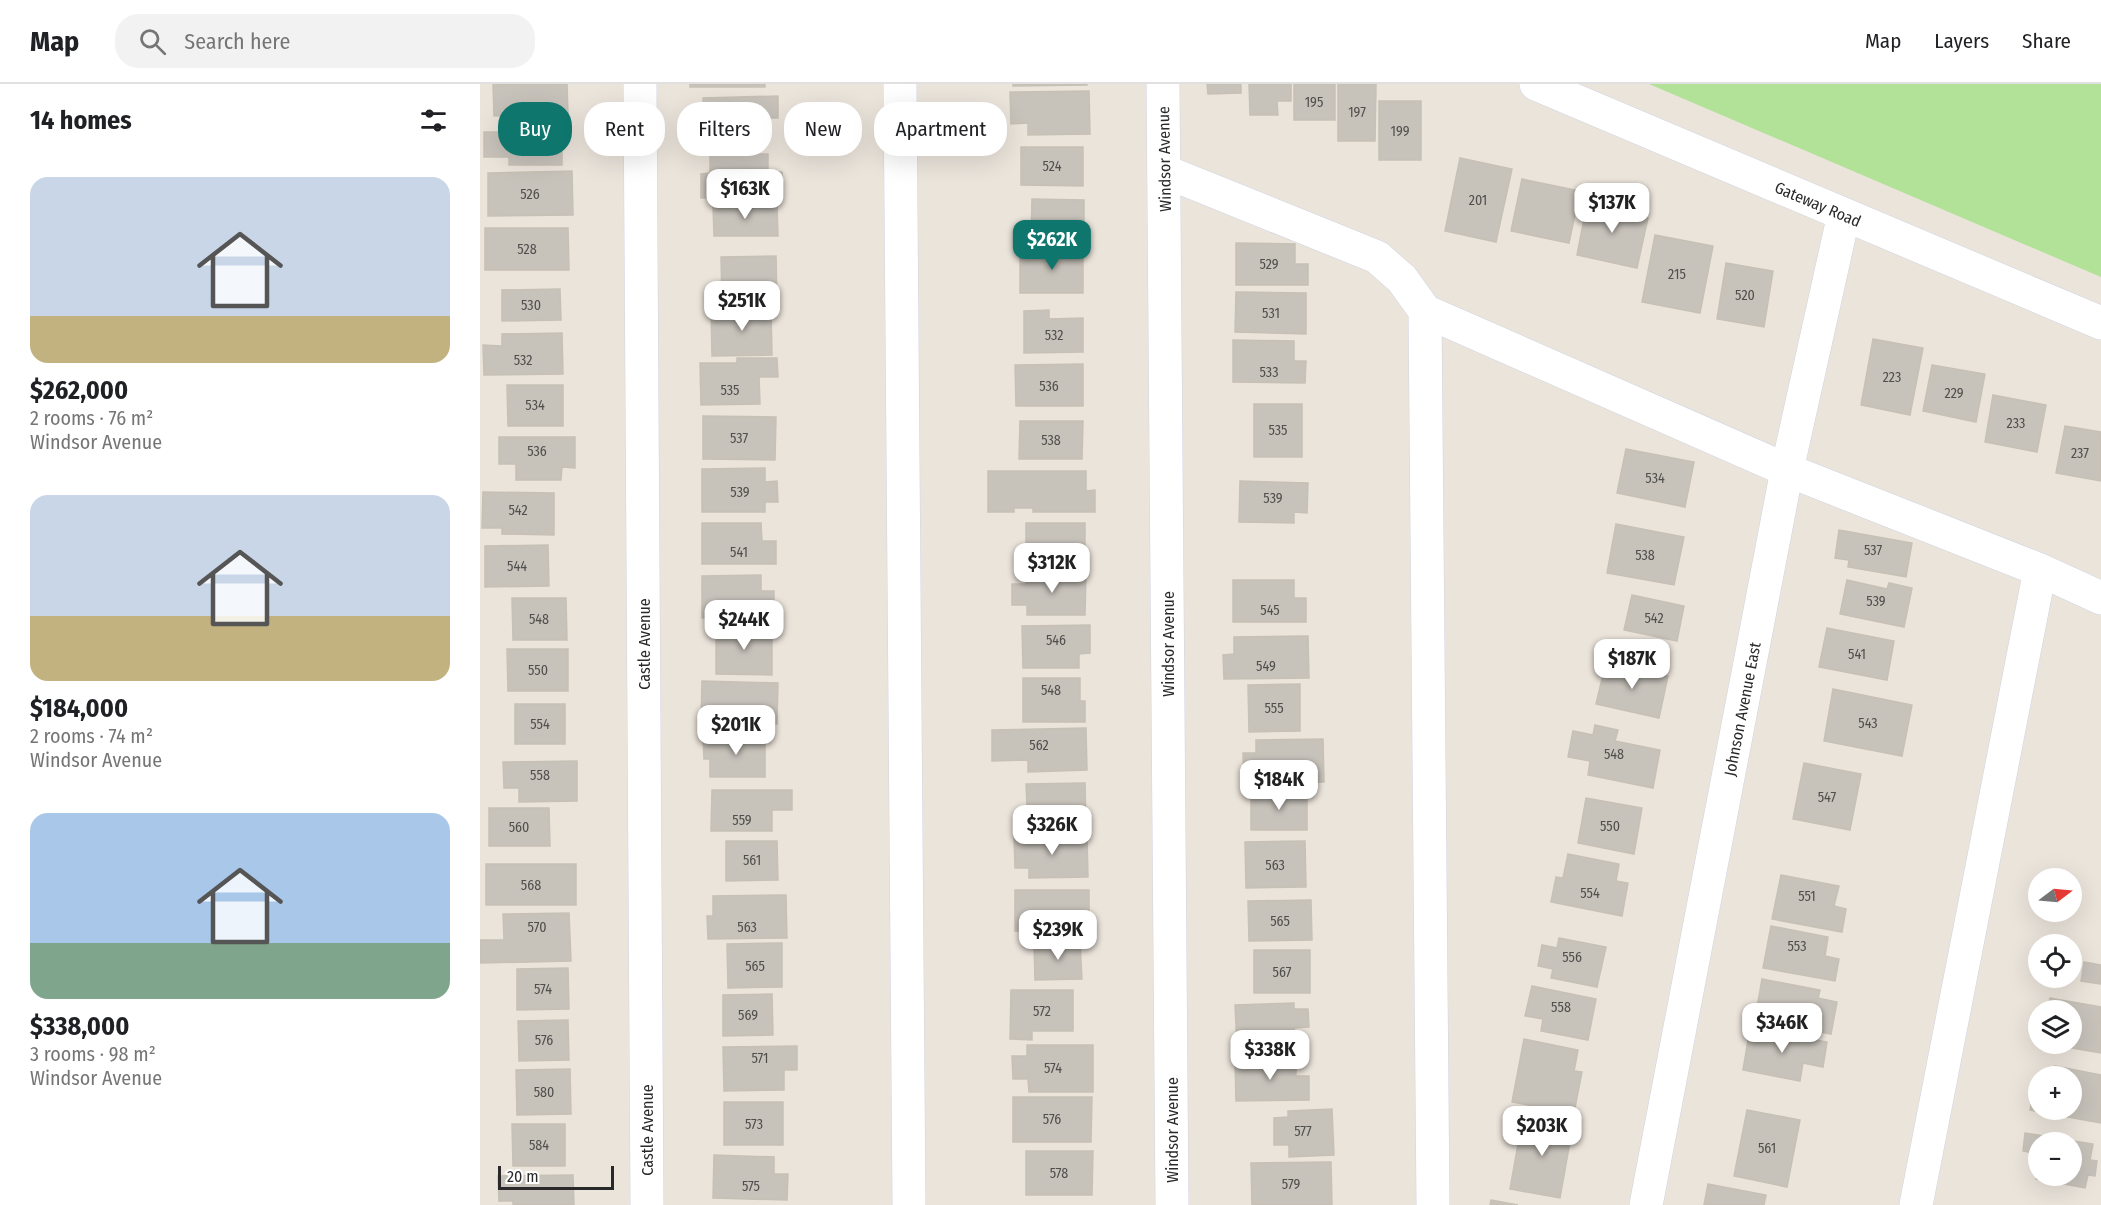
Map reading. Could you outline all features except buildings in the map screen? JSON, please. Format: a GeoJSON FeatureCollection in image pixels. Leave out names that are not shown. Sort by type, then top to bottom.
{"type":"FeatureCollection","features":[{"type":"Feature","properties":{"kind":"street","name":"Castle Avenue"},"geometry":{"type":"LineString","coordinates":[[640,84],[647,1205]]}},
{"type":"Feature","properties":{"kind":"street"},"geometry":{"type":"LineString","coordinates":[[900,84],[909,1205]]}},
{"type":"Feature","properties":{"kind":"street","name":"Windsor Avenue"},"geometry":{"type":"LineString","coordinates":[[1163,84],[1173,1205]]}},
{"type":"Feature","properties":{"kind":"street","name":"Gateway Road"},"geometry":{"type":"LineString","coordinates":[[1536,84],[2101,323]]}},
{"type":"Feature","properties":{"kind":"street"},"geometry":{"type":"LineString","coordinates":[[1164,171],[1377,257],[1402,279],[1425,311],[1787,470],[2040,570],[2101,598]]}},
{"type":"Feature","properties":{"kind":"street","name":"Johnson Avenue East"},"geometry":{"type":"LineString","coordinates":[[1646,1205],[1787,470],[1844,214]]}},
{"type":"Feature","properties":{"kind":"street"},"geometry":{"type":"LineString","coordinates":[[1425,311],[1433,1205]]}},
{"type":"Feature","properties":{"kind":"street"},"geometry":{"type":"LineString","coordinates":[[1916,1205],[2040,570]]}},
{"type":"Feature","properties":{"kind":"green space"},"geometry":{"type":"Polygon","coordinates":[[[1649,84],[2101,84],[2101,277],[1649,84]]]}}]}
